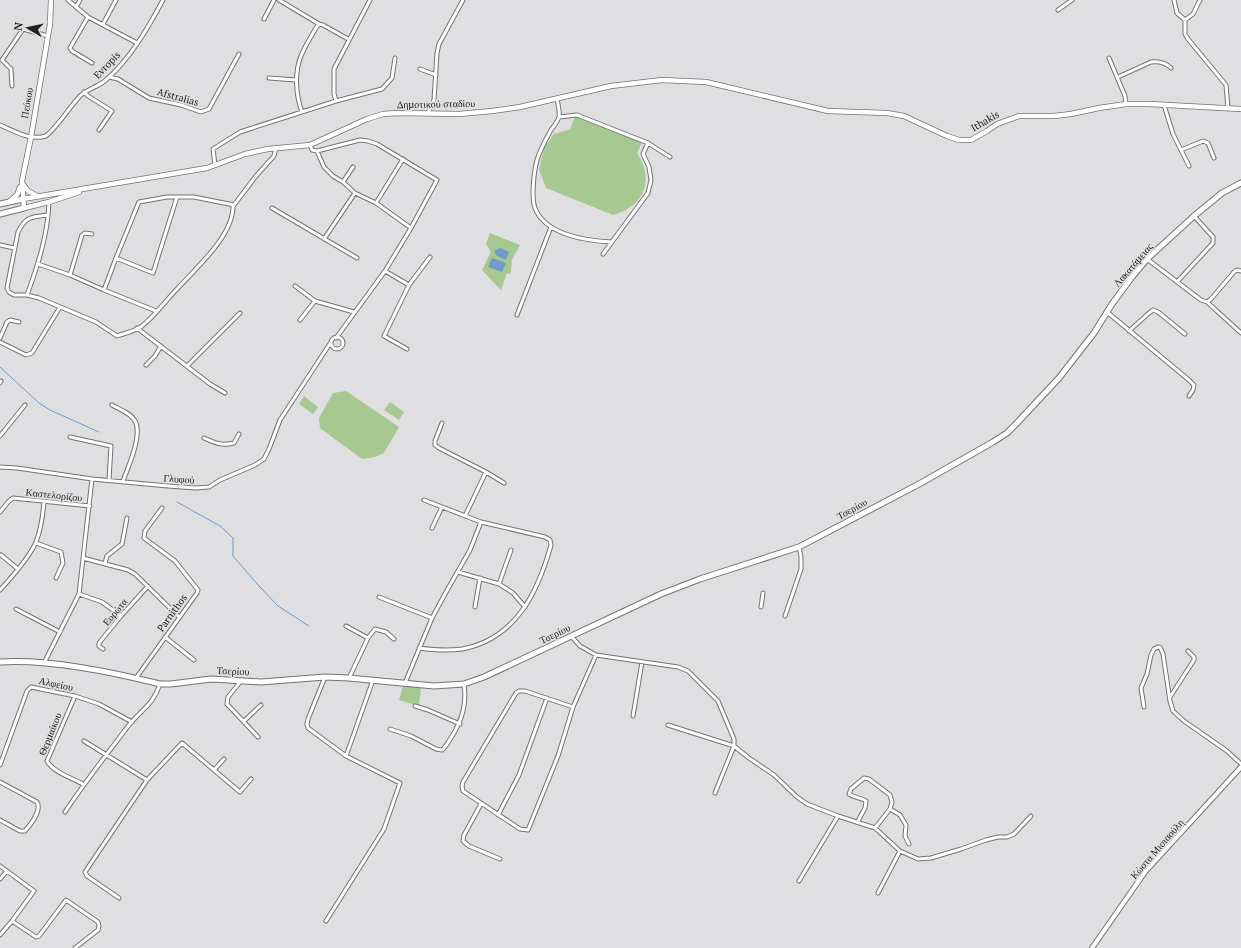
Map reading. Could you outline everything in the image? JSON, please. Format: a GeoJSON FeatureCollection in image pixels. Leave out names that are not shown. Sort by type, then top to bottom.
{"type":"FeatureCollection","features":[{"type":"Feature","properties":{"kind":"main road","name":"Πεύκου"},"geometry":{"type":"LineString","coordinates":[[24,208],[22,181],[48,36],[51,0]]}},
{"type":"Feature","properties":{"kind":"main road","name":"Δημοτικού σταδίου"},"geometry":{"type":"LineString","coordinates":[[88,188],[207,168],[245,154],[276,148],[310,145],[367,119],[383,114],[459,114],[492,111],[520,107],[611,86],[662,80],[706,82],[791,101]]}},
{"type":"Feature","properties":{"kind":"main road","name":"Ithakis"},"geometry":{"type":"LineString","coordinates":[[791,101],[828,111],[887,113],[904,116],[959,140],[971,140],[997,124],[1018,116],[1054,116],[1126,104],[1241,109]]}},
{"type":"Feature","properties":{"kind":"main road"},"geometry":{"type":"LineString","coordinates":[[22,181],[28,191],[37,196]]}},
{"type":"Feature","properties":{"kind":"main road"},"geometry":{"type":"LineString","coordinates":[[6,203],[17,195],[22,181]]}},
{"type":"Feature","properties":{"kind":"main road","name":"Λακατάμειας"},"geometry":{"type":"LineString","coordinates":[[1059,378],[1094,333],[1132,277],[1147,259],[1194,216],[1222,193],[1241,183]]}},
{"type":"Feature","properties":{"kind":"main road"},"geometry":{"type":"LineString","coordinates":[[0,204],[37,196],[88,188]]}},
{"type":"Feature","properties":{"kind":"main road"},"geometry":{"type":"LineString","coordinates":[[0,214],[49,202],[88,188]]}},
{"type":"Feature","properties":{"kind":"main road","name":"Τσερίου"},"geometry":{"type":"LineString","coordinates":[[0,662],[44,663],[92,670],[160,684],[211,679],[261,682],[325,677],[434,686],[464,684],[506,668],[570,636],[661,594],[700,579],[799,547],[921,483],[1007,433],[1059,378]]}},
{"type":"Feature","properties":{"kind":"street"},"geometry":{"type":"LineString","coordinates":[[68,0],[88,17],[137,42]]}},
{"type":"Feature","properties":{"kind":"street"},"geometry":{"type":"LineString","coordinates":[[76,7],[80,0]]}},
{"type":"Feature","properties":{"kind":"street"},"geometry":{"type":"LineString","coordinates":[[103,24],[116,0]]}},
{"type":"Feature","properties":{"kind":"street","name":"Evropis"},"geometry":{"type":"LineString","coordinates":[[31,137],[38,138],[46,136],[80,95],[98,86],[109,77],[121,64],[137,42],[154,17],[163,0]]}},
{"type":"Feature","properties":{"kind":"street"},"geometry":{"type":"LineString","coordinates":[[264,19],[274,0]]}},
{"type":"Feature","properties":{"kind":"street"},"geometry":{"type":"LineString","coordinates":[[279,0],[348,40]]}},
{"type":"Feature","properties":{"kind":"street"},"geometry":{"type":"LineString","coordinates":[[336,101],[334,94],[334,69],[370,0]]}},
{"type":"Feature","properties":{"kind":"street"},"geometry":{"type":"LineString","coordinates":[[428,113],[434,100],[439,44],[463,0]]}},
{"type":"Feature","properties":{"kind":"street"},"geometry":{"type":"LineString","coordinates":[[1058,10],[1072,0]]}},
{"type":"Feature","properties":{"kind":"street"},"geometry":{"type":"LineString","coordinates":[[1174,0],[1177,13],[1185,20],[1185,34],[1188,39],[1226,85],[1228,108]]}},
{"type":"Feature","properties":{"kind":"street"},"geometry":{"type":"LineString","coordinates":[[1185,20],[1193,14],[1200,0]]}},
{"type":"Feature","properties":{"kind":"street"},"geometry":{"type":"LineString","coordinates":[[88,17],[70,48],[72,51],[92,63]]}},
{"type":"Feature","properties":{"kind":"street"},"geometry":{"type":"LineString","coordinates":[[302,112],[299,105],[296,80],[301,56],[319,24]]}},
{"type":"Feature","properties":{"kind":"street"},"geometry":{"type":"LineString","coordinates":[[12,86],[11,69],[2,60],[23,29],[48,36]]}},
{"type":"Feature","properties":{"kind":"street","name":"Afstralias"},"geometry":{"type":"LineString","coordinates":[[109,77],[118,79],[149,98],[205,112],[209,109],[239,54]]}},
{"type":"Feature","properties":{"kind":"street"},"geometry":{"type":"LineString","coordinates":[[215,164],[213,149],[240,132],[336,101],[382,89],[392,78],[395,58]]}},
{"type":"Feature","properties":{"kind":"street"},"geometry":{"type":"LineString","coordinates":[[1109,58],[1118,77],[1125,96],[1126,104]]}},
{"type":"Feature","properties":{"kind":"street"},"geometry":{"type":"LineString","coordinates":[[1118,77],[1151,62],[1167,64],[1171,68]]}},
{"type":"Feature","properties":{"kind":"street"},"geometry":{"type":"LineString","coordinates":[[420,69],[436,75]]}},
{"type":"Feature","properties":{"kind":"street"},"geometry":{"type":"LineString","coordinates":[[269,78],[296,80]]}},
{"type":"Feature","properties":{"kind":"street"},"geometry":{"type":"LineString","coordinates":[[84,92],[112,111],[99,130]]}},
{"type":"Feature","properties":{"kind":"street"},"geometry":{"type":"LineString","coordinates":[[557,99],[559,116],[537,160],[533,182],[535,208],[540,217],[551,227],[565,234],[581,239],[612,242]]}},
{"type":"Feature","properties":{"kind":"street"},"geometry":{"type":"LineString","coordinates":[[1164,105],[1173,134],[1190,166]]}},
{"type":"Feature","properties":{"kind":"street"},"geometry":{"type":"LineString","coordinates":[[559,116],[577,115],[648,143],[670,157]]}},
{"type":"Feature","properties":{"kind":"street"},"geometry":{"type":"LineString","coordinates":[[0,125],[31,137]]}},
{"type":"Feature","properties":{"kind":"street"},"geometry":{"type":"LineString","coordinates":[[310,145],[312,150],[318,151],[360,140],[377,144],[437,180],[411,228],[385,270],[332,342],[333,348],[336,349],[342,347],[343,345],[342,339],[336,338]]}},
{"type":"Feature","properties":{"kind":"street"},"geometry":{"type":"LineString","coordinates":[[1181,150],[1203,141],[1208,143],[1214,158]]}},
{"type":"Feature","properties":{"kind":"street"},"geometry":{"type":"LineString","coordinates":[[603,254],[648,193],[651,180],[649,167],[643,154],[648,143]]}},
{"type":"Feature","properties":{"kind":"street"},"geometry":{"type":"LineString","coordinates":[[48,215],[30,217],[21,225],[14,248],[7,288],[14,295],[28,295],[39,298],[96,322],[117,336],[142,326],[203,263],[219,242],[232,217],[233,205],[274,156],[276,148]]}},
{"type":"Feature","properties":{"kind":"street"},"geometry":{"type":"LineString","coordinates":[[318,151],[328,172],[343,182],[355,193],[376,203],[411,228]]}},
{"type":"Feature","properties":{"kind":"street"},"geometry":{"type":"LineString","coordinates":[[376,203],[403,159]]}},
{"type":"Feature","properties":{"kind":"street"},"geometry":{"type":"LineString","coordinates":[[343,182],[353,167]]}},
{"type":"Feature","properties":{"kind":"street"},"geometry":{"type":"LineString","coordinates":[[324,239],[355,193]]}},
{"type":"Feature","properties":{"kind":"street"},"geometry":{"type":"LineString","coordinates":[[104,290],[139,202],[167,197],[177,197],[201,198],[233,205]]}},
{"type":"Feature","properties":{"kind":"street"},"geometry":{"type":"LineString","coordinates":[[116,258],[153,273],[177,197]]}},
{"type":"Feature","properties":{"kind":"street"},"geometry":{"type":"LineString","coordinates":[[28,295],[38,264],[48,215],[49,202]]}},
{"type":"Feature","properties":{"kind":"street"},"geometry":{"type":"LineString","coordinates":[[272,208],[357,258]]}},
{"type":"Feature","properties":{"kind":"street"},"geometry":{"type":"LineString","coordinates":[[1177,282],[1214,240],[1194,216]]}},
{"type":"Feature","properties":{"kind":"street"},"geometry":{"type":"LineString","coordinates":[[517,315],[551,227]]}},
{"type":"Feature","properties":{"kind":"street"},"geometry":{"type":"LineString","coordinates":[[70,275],[82,234],[92,234]]}},
{"type":"Feature","properties":{"kind":"street"},"geometry":{"type":"LineString","coordinates":[[0,245],[14,248]]}},
{"type":"Feature","properties":{"kind":"street"},"geometry":{"type":"LineString","coordinates":[[407,349],[384,336],[409,285],[430,257]]}},
{"type":"Feature","properties":{"kind":"street"},"geometry":{"type":"LineString","coordinates":[[1147,259],[1201,300],[1207,302],[1240,331]]}},
{"type":"Feature","properties":{"kind":"street"},"geometry":{"type":"LineString","coordinates":[[38,264],[70,275],[156,311]]}},
{"type":"Feature","properties":{"kind":"street"},"geometry":{"type":"LineString","coordinates":[[385,270],[409,285]]}},
{"type":"Feature","properties":{"kind":"street"},"geometry":{"type":"LineString","coordinates":[[1207,302],[1234,272],[1237,270],[1241,271]]}},
{"type":"Feature","properties":{"kind":"street"},"geometry":{"type":"LineString","coordinates":[[295,286],[315,301],[354,312]]}},
{"type":"Feature","properties":{"kind":"street"},"geometry":{"type":"LineString","coordinates":[[300,320],[315,301]]}},
{"type":"Feature","properties":{"kind":"street"},"geometry":{"type":"LineString","coordinates":[[0,342],[26,355],[30,355],[60,308]]}},
{"type":"Feature","properties":{"kind":"street"},"geometry":{"type":"LineString","coordinates":[[1129,331],[1148,312],[1153,310],[1158,312],[1185,334]]}},
{"type":"Feature","properties":{"kind":"street"},"geometry":{"type":"LineString","coordinates":[[1107,312],[1194,385],[1189,396]]}},
{"type":"Feature","properties":{"kind":"street"},"geometry":{"type":"LineString","coordinates":[[187,366],[240,313]]}},
{"type":"Feature","properties":{"kind":"street"},"geometry":{"type":"LineString","coordinates":[[0,338],[10,320],[19,322]]}},
{"type":"Feature","properties":{"kind":"street"},"geometry":{"type":"LineString","coordinates":[[137,328],[225,393]]}},
{"type":"Feature","properties":{"kind":"street","name":"Γλυφού"},"geometry":{"type":"LineString","coordinates":[[0,468],[17,468],[123,482],[196,488],[209,487],[220,480],[256,465],[264,459],[270,449],[280,420],[332,342]]}},
{"type":"Feature","properties":{"kind":"street"},"geometry":{"type":"LineString","coordinates":[[146,365],[155,356],[161,346]]}},
{"type":"Feature","properties":{"kind":"street"},"geometry":{"type":"LineString","coordinates":[[0,436],[25,405]]}},
{"type":"Feature","properties":{"kind":"street"},"geometry":{"type":"LineString","coordinates":[[112,405],[135,420],[137,428],[137,438],[134,451],[123,482]]}},
{"type":"Feature","properties":{"kind":"street"},"geometry":{"type":"LineString","coordinates":[[442,423],[435,441],[435,445],[438,448],[486,472],[504,483]]}},
{"type":"Feature","properties":{"kind":"street"},"geometry":{"type":"LineString","coordinates":[[204,438],[215,444],[225,445],[234,443],[239,434]]}},
{"type":"Feature","properties":{"kind":"street"},"geometry":{"type":"LineString","coordinates":[[70,437],[111,446],[109,480]]}},
{"type":"Feature","properties":{"kind":"street"},"geometry":{"type":"LineString","coordinates":[[465,516],[486,472]]}},
{"type":"Feature","properties":{"kind":"street"},"geometry":{"type":"LineString","coordinates":[[44,663],[79,594],[92,479]]}},
{"type":"Feature","properties":{"kind":"street","name":"Καστελορίζου"},"geometry":{"type":"LineString","coordinates":[[0,512],[13,498],[90,506]]}},
{"type":"Feature","properties":{"kind":"street"},"geometry":{"type":"LineString","coordinates":[[420,648],[444,650],[463,648],[479,644],[502,632],[526,607],[538,583],[551,545],[545,538],[481,522],[424,500]]}},
{"type":"Feature","properties":{"kind":"street"},"geometry":{"type":"LineString","coordinates":[[0,590],[18,569],[36,542],[43,515],[44,501]]}},
{"type":"Feature","properties":{"kind":"street"},"geometry":{"type":"LineString","coordinates":[[432,528],[442,507]]}},
{"type":"Feature","properties":{"kind":"street","name":"Parnithos"},"geometry":{"type":"LineString","coordinates":[[136,678],[198,590],[175,561],[144,538],[144,531],[162,508]]}},
{"type":"Feature","properties":{"kind":"street"},"geometry":{"type":"LineString","coordinates":[[105,563],[107,556],[122,544],[127,518]]}},
{"type":"Feature","properties":{"kind":"street"},"geometry":{"type":"LineString","coordinates":[[405,684],[432,618],[444,594],[470,550],[481,522]]}},
{"type":"Feature","properties":{"kind":"street"},"geometry":{"type":"LineString","coordinates":[[36,542],[60,552],[63,563],[56,578]]}},
{"type":"Feature","properties":{"kind":"street"},"geometry":{"type":"LineString","coordinates":[[785,616],[801,569],[802,557],[799,547]]}},
{"type":"Feature","properties":{"kind":"street"},"geometry":{"type":"LineString","coordinates":[[499,584],[511,550]]}},
{"type":"Feature","properties":{"kind":"street"},"geometry":{"type":"LineString","coordinates":[[1,555],[18,569]]}},
{"type":"Feature","properties":{"kind":"street"},"geometry":{"type":"LineString","coordinates":[[83,558],[128,570],[141,578],[179,617]]}},
{"type":"Feature","properties":{"kind":"street"},"geometry":{"type":"LineString","coordinates":[[458,572],[499,584],[513,593],[526,607]]}},
{"type":"Feature","properties":{"kind":"street"},"geometry":{"type":"LineString","coordinates":[[475,607],[480,578]]}},
{"type":"Feature","properties":{"kind":"street","name":"Ευρώτα"},"geometry":{"type":"LineString","coordinates":[[103,649],[99,646],[99,643],[148,586]]}},
{"type":"Feature","properties":{"kind":"street"},"geometry":{"type":"LineString","coordinates":[[761,607],[763,593]]}},
{"type":"Feature","properties":{"kind":"street"},"geometry":{"type":"LineString","coordinates":[[79,594],[102,602],[121,616]]}},
{"type":"Feature","properties":{"kind":"street"},"geometry":{"type":"LineString","coordinates":[[379,598],[432,618]]}},
{"type":"Feature","properties":{"kind":"street"},"geometry":{"type":"LineString","coordinates":[[16,608],[60,632]]}},
{"type":"Feature","properties":{"kind":"street"},"geometry":{"type":"LineString","coordinates":[[346,626],[368,638]]}},
{"type":"Feature","properties":{"kind":"street"},"geometry":{"type":"LineString","coordinates":[[349,678],[368,638],[375,629],[386,632],[394,639]]}},
{"type":"Feature","properties":{"kind":"street"},"geometry":{"type":"LineString","coordinates":[[570,636],[580,646],[596,655],[678,667],[688,671],[718,701],[734,739],[734,746],[715,793]]}},
{"type":"Feature","properties":{"kind":"street"},"geometry":{"type":"LineString","coordinates":[[165,637],[194,660]]}},
{"type":"Feature","properties":{"kind":"street"},"geometry":{"type":"LineString","coordinates":[[1144,707],[1141,688],[1147,674],[1151,655],[1154,649],[1160,647],[1163,654],[1173,711],[1184,721],[1227,751],[1241,764]]}},
{"type":"Feature","properties":{"kind":"street"},"geometry":{"type":"LineString","coordinates":[[1170,697],[1194,660],[1194,657],[1188,651]]}},
{"type":"Feature","properties":{"kind":"street"},"geometry":{"type":"LineString","coordinates":[[573,707],[525,691],[519,691],[516,693],[472,766],[462,784],[462,789],[480,804],[520,829],[528,830],[558,756],[573,707],[596,655]]}},
{"type":"Feature","properties":{"kind":"street"},"geometry":{"type":"LineString","coordinates":[[633,716],[642,662]]}},
{"type":"Feature","properties":{"kind":"street"},"geometry":{"type":"LineString","coordinates":[[325,677],[308,719],[308,728],[346,756],[400,783],[384,829],[326,921]]}},
{"type":"Feature","properties":{"kind":"street"},"geometry":{"type":"LineString","coordinates":[[242,680],[228,697],[227,704],[258,737]]}},
{"type":"Feature","properties":{"kind":"street"},"geometry":{"type":"LineString","coordinates":[[346,756],[373,680]]}},
{"type":"Feature","properties":{"kind":"street"},"geometry":{"type":"LineString","coordinates":[[65,812],[83,784],[106,754],[132,722],[153,700],[160,684]]}},
{"type":"Feature","properties":{"kind":"street"},"geometry":{"type":"LineString","coordinates":[[390,729],[411,736],[436,749],[442,750],[460,724],[465,693],[464,684]]}},
{"type":"Feature","properties":{"kind":"street","name":"Αλφείου"},"geometry":{"type":"LineString","coordinates":[[0,765],[28,689],[34,687],[75,696],[100,704],[132,722]]}},
{"type":"Feature","properties":{"kind":"street","name":"Θερμαίκου"},"geometry":{"type":"LineString","coordinates":[[75,696],[47,761],[49,765],[62,774],[83,784]]}},
{"type":"Feature","properties":{"kind":"street"},"geometry":{"type":"LineString","coordinates":[[498,815],[519,775],[547,698]]}},
{"type":"Feature","properties":{"kind":"street"},"geometry":{"type":"LineString","coordinates":[[244,721],[261,705]]}},
{"type":"Feature","properties":{"kind":"street"},"geometry":{"type":"LineString","coordinates":[[415,706],[460,724]]}},
{"type":"Feature","properties":{"kind":"street"},"geometry":{"type":"LineString","coordinates":[[668,725],[734,746],[774,775],[797,797],[807,804],[875,828],[900,851],[918,859],[931,858],[986,840],[1014,834],[1031,816]]}},
{"type":"Feature","properties":{"kind":"street"},"geometry":{"type":"LineString","coordinates":[[84,741],[147,780]]}},
{"type":"Feature","properties":{"kind":"street"},"geometry":{"type":"LineString","coordinates":[[119,898],[85,875],[85,872],[147,780],[182,743],[240,792],[251,779]]}},
{"type":"Feature","properties":{"kind":"street"},"geometry":{"type":"LineString","coordinates":[[214,770],[224,759]]}},
{"type":"Feature","properties":{"kind":"street","name":"Κώστα Μισιαούλη"},"geometry":{"type":"LineString","coordinates":[[1092,948],[1146,872],[1241,767]]}},
{"type":"Feature","properties":{"kind":"street"},"geometry":{"type":"LineString","coordinates":[[858,822],[865,808],[866,801],[862,798],[853,797],[849,794],[851,789],[864,778],[869,779],[890,795],[892,802],[890,809],[875,828]]}},
{"type":"Feature","properties":{"kind":"street"},"geometry":{"type":"LineString","coordinates":[[0,782],[35,801],[38,804],[39,811],[25,831],[20,831],[0,820]]}},
{"type":"Feature","properties":{"kind":"street"},"geometry":{"type":"LineString","coordinates":[[480,804],[464,835],[464,841],[469,846],[500,859]]}},
{"type":"Feature","properties":{"kind":"street"},"geometry":{"type":"LineString","coordinates":[[890,809],[900,815],[906,825],[905,836],[909,844]]}},
{"type":"Feature","properties":{"kind":"street"},"geometry":{"type":"LineString","coordinates":[[799,881],[838,816]]}},
{"type":"Feature","properties":{"kind":"street"},"geometry":{"type":"LineString","coordinates":[[878,894],[900,851]]}},
{"type":"Feature","properties":{"kind":"street"},"geometry":{"type":"LineString","coordinates":[[0,866],[34,891],[12,922],[0,935]]}},
{"type":"Feature","properties":{"kind":"street"},"geometry":{"type":"LineString","coordinates":[[0,879],[6,871]]}},
{"type":"Feature","properties":{"kind":"street"},"geometry":{"type":"LineString","coordinates":[[12,922],[36,937],[39,936],[66,900],[98,922],[99,926],[98,930],[75,948]]}},
{"type":"Feature","properties":{"kind":"green space"},"geometry":{"type":"Polygon","coordinates":[[[575,117],[642,142],[637,153],[645,173],[643,191],[639,199],[624,211],[613,215],[546,188],[539,169],[544,148],[554,134],[570,129],[575,117]]]}},
{"type":"Feature","properties":{"kind":"green space"},"geometry":{"type":"Polygon","coordinates":[[[490,233],[520,245],[512,260],[510,274],[507,273],[501,290],[482,270],[491,252],[486,244],[490,233]]]}},
{"type":"Feature","properties":{"kind":"green space"},"geometry":{"type":"Polygon","coordinates":[[[346,391],[399,427],[384,453],[375,457],[362,459],[320,428],[319,418],[333,393],[346,391]]]}},
{"type":"Feature","properties":{"kind":"green space"},"geometry":{"type":"Polygon","coordinates":[[[304,396],[318,407],[313,414],[299,404],[304,396]]]}},
{"type":"Feature","properties":{"kind":"green space"},"geometry":{"type":"Polygon","coordinates":[[[390,402],[404,412],[399,420],[384,410],[390,402]]]}},
{"type":"Feature","properties":{"kind":"green space"},"geometry":{"type":"Polygon","coordinates":[[[403,686],[421,687],[419,706],[399,700],[403,686]]]}},
{"type":"Feature","properties":{"kind":"water"},"geometry":{"type":"Polygon","coordinates":[[[500,248],[509,252],[506,260],[497,256],[494,251],[500,248]]]}},
{"type":"Feature","properties":{"kind":"water"},"geometry":{"type":"Polygon","coordinates":[[[492,258],[506,263],[502,272],[488,267],[492,258]]]}},
{"type":"Feature","properties":{"kind":"waterway"},"geometry":{"type":"LineString","coordinates":[[0,367],[39,403],[50,410],[99,432]]}},
{"type":"Feature","properties":{"kind":"waterway"},"geometry":{"type":"LineString","coordinates":[[177,502],[220,526],[233,538],[233,556],[278,606],[309,626]]}}]}
